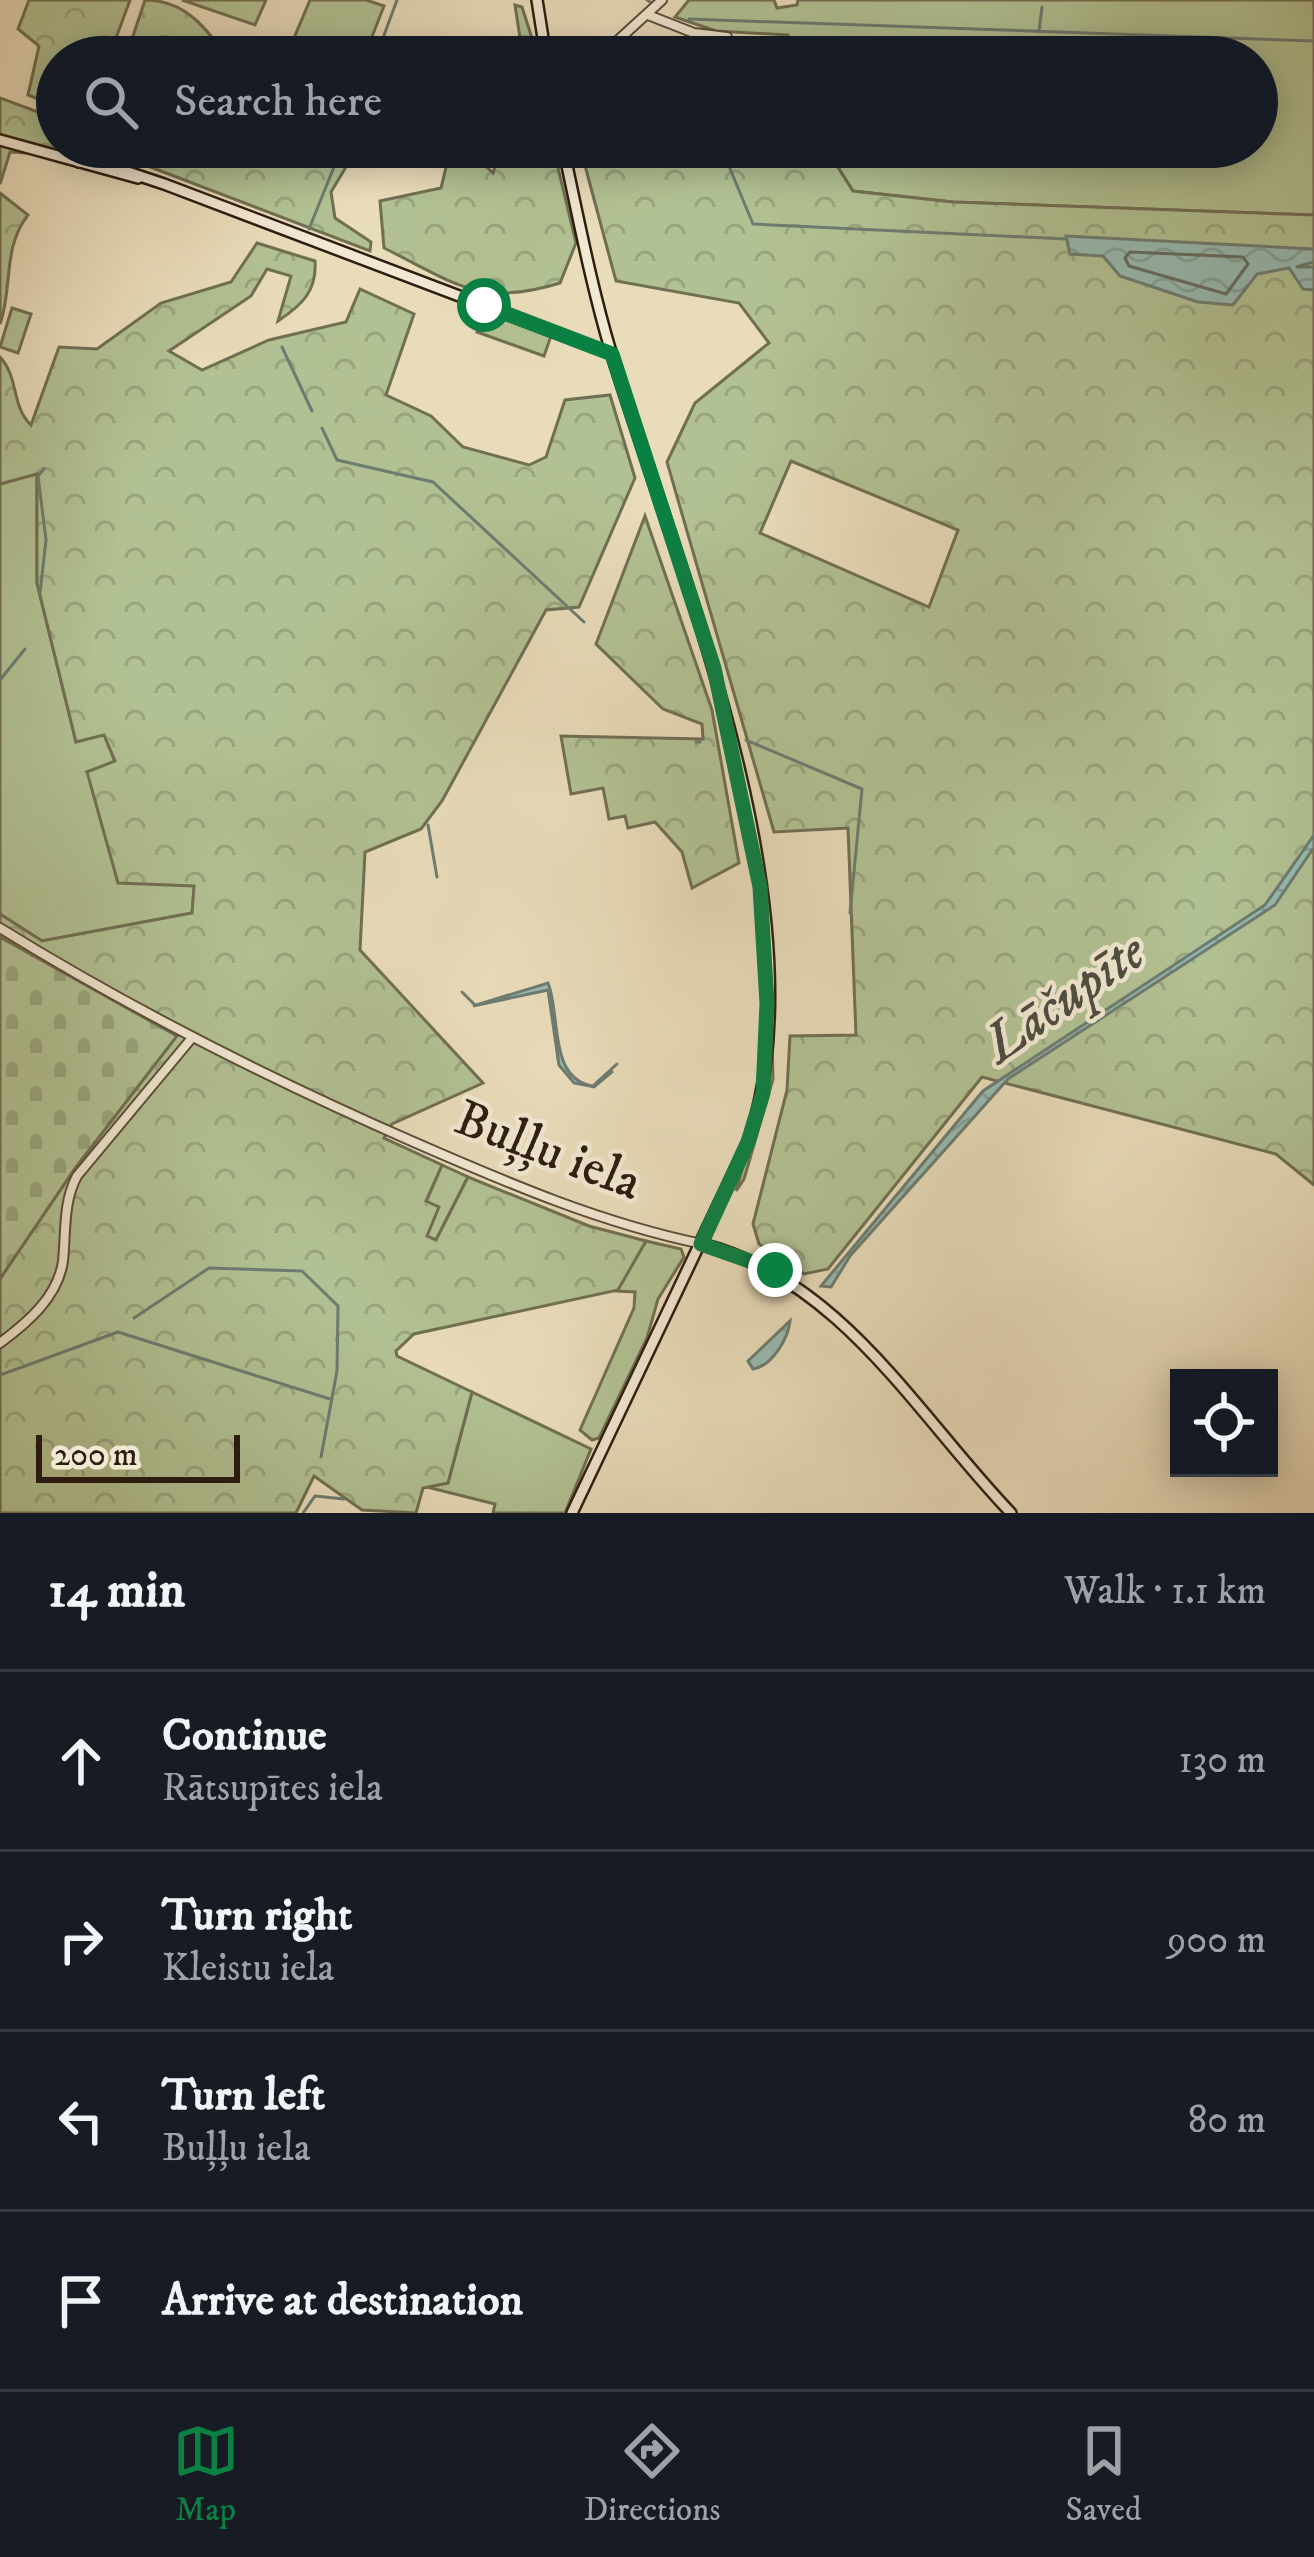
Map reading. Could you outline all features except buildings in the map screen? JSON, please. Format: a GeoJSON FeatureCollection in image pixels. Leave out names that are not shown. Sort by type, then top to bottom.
{"type":"FeatureCollection","features":[{"type":"Feature","properties":{"kind":"main road"},"geometry":{"type":"LineString","coordinates":[[537,0],[544,36]]}},
{"type":"Feature","properties":{"kind":"main road"},"geometry":{"type":"LineString","coordinates":[[0,140],[36,150]]}},
{"type":"Feature","properties":{"kind":"main road"},"geometry":{"type":"LineString","coordinates":[[116,168],[612,354]]}},
{"type":"Feature","properties":{"kind":"main road"},"geometry":{"type":"LineString","coordinates":[[568,168],[612,354],[714,668],[760,887],[767,1003],[763,1093],[748,1142],[572,1513]]}},
{"type":"Feature","properties":{"kind":"main road","name":"Buļļu iela"},"geometry":{"type":"LineString","coordinates":[[701,1244],[775,1270],[836,1318],[1011,1513]]}},
{"type":"Feature","properties":{"kind":"street"},"geometry":{"type":"LineString","coordinates":[[623,36],[662,0]]}},
{"type":"Feature","properties":{"kind":"street"},"geometry":{"type":"LineString","coordinates":[[648,15],[714,36]]}},
{"type":"Feature","properties":{"kind":"street","name":"Buļļu iela"},"geometry":{"type":"LineString","coordinates":[[0,928],[191,1039],[544,1198],[701,1244]]}},
{"type":"Feature","properties":{"kind":"street"},"geometry":{"type":"LineString","coordinates":[[0,1343],[30,1320],[59,1279],[69,1191],[77,1176],[191,1039]]}},
{"type":"Feature","properties":{"kind":"green space"},"geometry":{"type":"Polygon","coordinates":[[[29,0],[130,0],[117,36],[36,36],[36,44],[18,29],[29,0]]]}},
{"type":"Feature","properties":{"kind":"green space"},"geometry":{"type":"Polygon","coordinates":[[[145,0],[183,10],[210,36],[133,36],[145,0]]]}},
{"type":"Feature","properties":{"kind":"green space"},"geometry":{"type":"Polygon","coordinates":[[[182,0],[266,0],[255,25],[182,0]]]}},
{"type":"Feature","properties":{"kind":"green space"},"geometry":{"type":"Polygon","coordinates":[[[310,0],[366,0],[384,6],[372,36],[295,36],[310,0]]]}},
{"type":"Feature","properties":{"kind":"green space"},"geometry":{"type":"Polygon","coordinates":[[[689,0],[774,0],[777,8],[797,5],[798,0],[1314,0],[1314,215],[953,202],[853,191],[838,168],[1278,168],[1278,36],[788,36],[716,31],[675,17],[689,0]]]}},
{"type":"Feature","properties":{"kind":"green space"},"geometry":{"type":"Polygon","coordinates":[[[515,5],[522,7],[531,36],[520,36],[515,5]]]}},
{"type":"Feature","properties":{"kind":"green space"},"geometry":{"type":"Polygon","coordinates":[[[36,59],[36,98],[28,95],[36,59]]]}},
{"type":"Feature","properties":{"kind":"green space"},"geometry":{"type":"Polygon","coordinates":[[[0,98],[36,111],[36,154],[10,152],[0,184],[0,98]]]}},
{"type":"Feature","properties":{"kind":"green space"},"geometry":{"type":"Polygon","coordinates":[[[153,168],[345,168],[331,192],[335,218],[371,242],[370,251],[153,168]]]}},
{"type":"Feature","properties":{"kind":"green space"},"geometry":{"type":"Polygon","coordinates":[[[446,168],[488,168],[493,173],[495,168],[558,168],[576,243],[560,283],[488,292],[450,281],[384,248],[380,201],[441,188],[446,168]]]}},
{"type":"Feature","properties":{"kind":"green space"},"geometry":{"type":"Polygon","coordinates":[[[586,168],[838,168],[853,191],[953,202],[1314,215],[1314,1185],[1276,1154],[982,1077],[828,1269],[804,1274],[759,1244],[753,1224],[787,1090],[790,1036],[856,1035],[848,828],[774,832],[667,462],[695,403],[769,343],[739,303],[616,281],[586,168]],[[791,461],[760,533],[929,607],[958,530],[791,461]]]}},
{"type":"Feature","properties":{"kind":"green space"},"geometry":{"type":"Polygon","coordinates":[[[0,193],[28,215],[14,241],[0,324],[0,193]]]}},
{"type":"Feature","properties":{"kind":"green space"},"geometry":{"type":"Polygon","coordinates":[[[257,243],[315,261],[306,296],[278,321],[291,276],[267,269],[251,296],[169,351],[202,370],[269,340],[346,322],[360,289],[414,314],[386,395],[431,416],[463,447],[529,465],[546,457],[565,400],[610,395],[635,478],[579,607],[546,610],[442,801],[421,829],[365,852],[360,950],[483,1083],[392,1124],[384,1138],[442,1165],[426,1201],[439,1207],[427,1236],[436,1240],[468,1177],[589,1226],[646,1241],[618,1290],[414,1334],[396,1351],[397,1356],[472,1392],[448,1483],[423,1488],[416,1513],[362,1510],[314,1476],[296,1513],[0,1513],[0,914],[42,941],[192,913],[194,886],[118,883],[87,772],[115,761],[104,735],[76,742],[37,583],[37,474],[0,484],[0,357],[31,425],[59,347],[97,349],[161,303],[231,282],[257,243]]]}},
{"type":"Feature","properties":{"kind":"green space"},"geometry":{"type":"Polygon","coordinates":[[[12,308],[31,314],[18,353],[0,347],[12,308]]]}},
{"type":"Feature","properties":{"kind":"green space"},"geometry":{"type":"Polygon","coordinates":[[[484,312],[551,336],[544,356],[477,332],[484,312]]]}},
{"type":"Feature","properties":{"kind":"green space"},"geometry":{"type":"Polygon","coordinates":[[[37,473],[37,583],[76,742],[104,734],[115,762],[87,772],[195,885],[192,913],[42,941],[0,914],[0,484],[37,473]]]}},
{"type":"Feature","properties":{"kind":"green space"},"geometry":{"type":"Polygon","coordinates":[[[645,516],[712,710],[739,863],[692,888],[682,852],[655,822],[628,828],[625,816],[609,819],[603,788],[571,794],[561,736],[703,739],[702,724],[663,709],[596,644],[645,516]]]}},
{"type":"Feature","properties":{"kind":"green space"},"geometry":{"type":"Polygon","coordinates":[[[0,937],[177,1036],[76,1167],[0,1279],[0,937]]]}},
{"type":"Feature","properties":{"kind":"green space"},"geometry":{"type":"Polygon","coordinates":[[[770,949],[773,1079],[744,1179],[736,1191],[768,1078],[770,949]]]}},
{"type":"Feature","properties":{"kind":"green space"},"geometry":{"type":"Polygon","coordinates":[[[442,1165],[468,1177],[436,1240],[426,1236],[426,1202],[442,1165]]]}},
{"type":"Feature","properties":{"kind":"green space"},"geometry":{"type":"Polygon","coordinates":[[[646,1241],[681,1249],[684,1257],[658,1299],[647,1338],[599,1438],[592,1440],[580,1430],[634,1308],[635,1292],[615,1291],[646,1241]]]}},
{"type":"Feature","properties":{"kind":"green space"},"geometry":{"type":"Polygon","coordinates":[[[472,1392],[591,1449],[565,1513],[493,1513],[495,1504],[427,1487],[448,1483],[472,1392]]]}},
{"type":"Feature","properties":{"kind":"water"},"geometry":{"type":"Polygon","coordinates":[[[1066,236],[1314,249],[1314,262],[1296,267],[1314,267],[1314,290],[1303,289],[1289,268],[1257,274],[1233,305],[1198,302],[1120,276],[1103,256],[1070,254],[1066,236]]]}},
{"type":"Feature","properties":{"kind":"water","name":"Lāčupīte"},"geometry":{"type":"Polygon","coordinates":[[[1314,835],[1314,847],[1275,905],[1008,1079],[850,1256],[831,1287],[821,1286],[983,1091],[1265,905],[1314,835]]]}},
{"type":"Feature","properties":{"kind":"water"},"geometry":{"type":"Polygon","coordinates":[[[548,983],[558,1044],[569,1071],[593,1086],[613,1071],[594,1087],[574,1083],[559,1065],[548,990],[473,1006],[548,983]]]}},
{"type":"Feature","properties":{"kind":"water"},"geometry":{"type":"Polygon","coordinates":[[[790,1321],[778,1351],[753,1369],[748,1361],[790,1321]]]}},
{"type":"Feature","properties":{"kind":"waterway"},"geometry":{"type":"LineString","coordinates":[[384,36],[397,0]]}},
{"type":"Feature","properties":{"kind":"waterway"},"geometry":{"type":"LineString","coordinates":[[647,0],[652,3]]}},
{"type":"Feature","properties":{"kind":"waterway"},"geometry":{"type":"LineString","coordinates":[[1039,31],[1042,7]]}},
{"type":"Feature","properties":{"kind":"waterway"},"geometry":{"type":"LineString","coordinates":[[689,19],[1172,36]]}},
{"type":"Feature","properties":{"kind":"waterway"},"geometry":{"type":"LineString","coordinates":[[1278,40],[1314,41]]}},
{"type":"Feature","properties":{"kind":"waterway"},"geometry":{"type":"LineString","coordinates":[[309,229],[334,168]]}},
{"type":"Feature","properties":{"kind":"waterway"},"geometry":{"type":"LineString","coordinates":[[730,168],[753,224],[1066,239]]}},
{"type":"Feature","properties":{"kind":"waterway"},"geometry":{"type":"LineString","coordinates":[[282,347],[312,411]]}},
{"type":"Feature","properties":{"kind":"waterway"},"geometry":{"type":"LineString","coordinates":[[322,428],[337,460],[433,482],[584,622]]}},
{"type":"Feature","properties":{"kind":"waterway"},"geometry":{"type":"LineString","coordinates":[[40,593],[46,540],[38,476],[44,469]]}},
{"type":"Feature","properties":{"kind":"waterway"},"geometry":{"type":"LineString","coordinates":[[0,680],[25,649]]}},
{"type":"Feature","properties":{"kind":"waterway"},"geometry":{"type":"LineString","coordinates":[[746,740],[862,789],[850,913]]}},
{"type":"Feature","properties":{"kind":"waterway"},"geometry":{"type":"LineString","coordinates":[[428,825],[437,877]]}},
{"type":"Feature","properties":{"kind":"waterway"},"geometry":{"type":"LineString","coordinates":[[462,992],[475,1005]]}},
{"type":"Feature","properties":{"kind":"waterway"},"geometry":{"type":"LineString","coordinates":[[557,1048],[558,1059]]}},
{"type":"Feature","properties":{"kind":"waterway"},"geometry":{"type":"LineString","coordinates":[[596,1083],[617,1064]]}},
{"type":"Feature","properties":{"kind":"waterway"},"geometry":{"type":"LineString","coordinates":[[134,1318],[209,1268],[302,1271],[338,1306],[337,1371],[321,1457]]}},
{"type":"Feature","properties":{"kind":"waterway"},"geometry":{"type":"LineString","coordinates":[[0,1375],[118,1332],[330,1399]]}},
{"type":"Feature","properties":{"kind":"waterway"},"geometry":{"type":"LineString","coordinates":[[303,1513],[315,1496],[344,1499]]}},
{"type":"Feature","properties":{"kind":"route"},"geometry":{"type":"LineString","coordinates":[[484,305],[612,354],[714,668],[760,887],[767,1060],[748,1142],[701,1244],[745,1255],[775,1270]]}}]}
